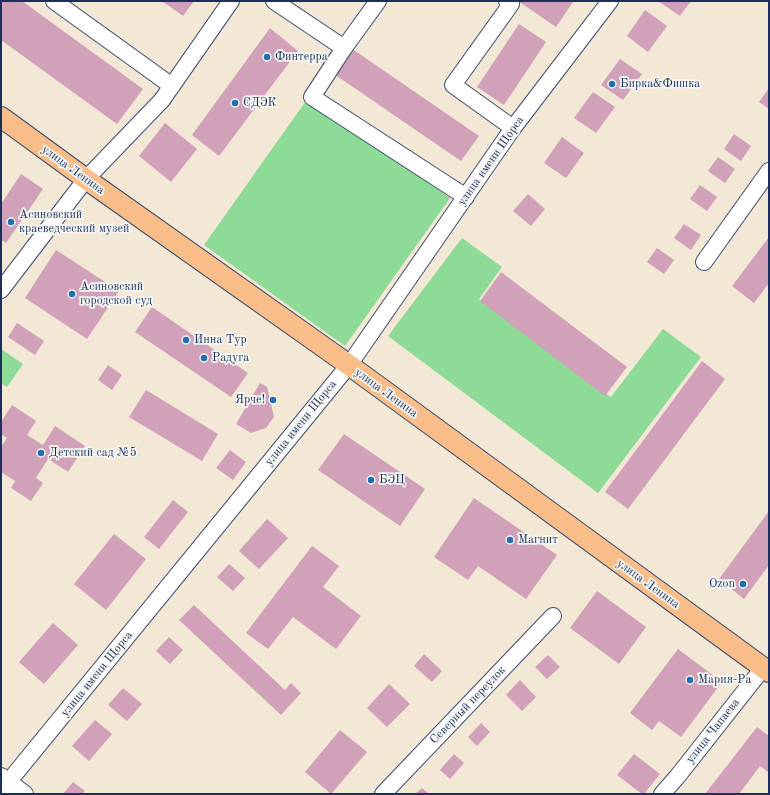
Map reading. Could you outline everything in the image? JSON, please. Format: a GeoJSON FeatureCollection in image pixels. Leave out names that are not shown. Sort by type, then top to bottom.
{"type":"FeatureCollection","features":[{"type":"Feature","properties":{"kind":"main road","name":"улица Ленина"},"geometry":{"type":"LineString","coordinates":[[1,117],[349,365],[766,670]]}},
{"type":"Feature","properties":{"kind":"street"},"geometry":{"type":"LineString","coordinates":[[54,1],[172,86]]}},
{"type":"Feature","properties":{"kind":"street"},"geometry":{"type":"LineString","coordinates":[[1,290],[86,179],[162,100],[231,1]]}},
{"type":"Feature","properties":{"kind":"street"},"geometry":{"type":"LineString","coordinates":[[274,1],[344,48]]}},
{"type":"Feature","properties":{"kind":"street"},"geometry":{"type":"LineString","coordinates":[[378,1],[344,48],[312,97],[466,197]]}},
{"type":"Feature","properties":{"kind":"street"},"geometry":{"type":"LineString","coordinates":[[507,1],[511,4],[453,85],[513,128]]}},
{"type":"Feature","properties":{"kind":"street","name":"улица имени Щорса"},"geometry":{"type":"LineString","coordinates":[[4,783],[349,365],[513,128],[603,3]]}},
{"type":"Feature","properties":{"kind":"street"},"geometry":{"type":"LineString","coordinates":[[704,262],[769,170]]}},
{"type":"Feature","properties":{"kind":"street","name":"Северный переулок"},"geometry":{"type":"LineString","coordinates":[[384,794],[553,616]]}},
{"type":"Feature","properties":{"kind":"street","name":"улица Чапаева"},"geometry":{"type":"LineString","coordinates":[[662,794],[766,670]]}},
{"type":"Feature","properties":{"kind":"street"},"geometry":{"type":"LineString","coordinates":[[4,783],[25,794]]}},
{"type":"Feature","properties":{"kind":"green space"},"geometry":{"type":"Polygon","coordinates":[[[308,98],[450,198],[345,346],[204,245],[308,98]]]}},
{"type":"Feature","properties":{"kind":"green space"},"geometry":{"type":"Polygon","coordinates":[[[462,238],[502,267],[479,299],[611,397],[663,329],[701,357],[598,493],[388,336],[462,238]]]}},
{"type":"Feature","properties":{"kind":"green space"},"geometry":{"type":"Polygon","coordinates":[[[1,349],[23,364],[7,387],[1,383],[1,349]]]}},
{"type":"Feature","properties":{"kind":"building"},"geometry":{"type":"Polygon","coordinates":[[[1,1],[22,1],[143,89],[117,124],[1,40],[1,1]]]}},
{"type":"Feature","properties":{"kind":"building"},"geometry":{"type":"Polygon","coordinates":[[[162,1],[194,1],[183,16],[162,1]]]}},
{"type":"Feature","properties":{"kind":"building"},"geometry":{"type":"Polygon","coordinates":[[[518,1],[571,1],[573,2],[556,27],[518,1]]]}},
{"type":"Feature","properties":{"kind":"building"},"geometry":{"type":"Polygon","coordinates":[[[658,1],[691,1],[680,16],[658,1]]]}},
{"type":"Feature","properties":{"kind":"building"},"geometry":{"type":"Polygon","coordinates":[[[645,10],[667,26],[648,52],[627,36],[645,10]]]}},
{"type":"Feature","properties":{"kind":"building"},"geometry":{"type":"Polygon","coordinates":[[[519,24],[546,42],[504,105],[477,87],[519,24]]]}},
{"type":"Feature","properties":{"kind":"building"},"geometry":{"type":"Polygon","coordinates":[[[270,28],[298,51],[219,156],[192,135],[270,28]]]}},
{"type":"Feature","properties":{"kind":"building"},"geometry":{"type":"Polygon","coordinates":[[[348,46],[479,136],[461,161],[331,72],[348,46]]]}},
{"type":"Feature","properties":{"kind":"building"},"geometry":{"type":"Polygon","coordinates":[[[620,59],[642,74],[623,100],[601,85],[620,59]]]}},
{"type":"Feature","properties":{"kind":"building"},"geometry":{"type":"Polygon","coordinates":[[[769,88],[769,109],[759,102],[769,88]]]}},
{"type":"Feature","properties":{"kind":"building"},"geometry":{"type":"Polygon","coordinates":[[[593,92],[615,107],[596,133],[574,118],[593,92]]]}},
{"type":"Feature","properties":{"kind":"building"},"geometry":{"type":"Polygon","coordinates":[[[165,123],[197,149],[171,182],[139,156],[165,123]]]}},
{"type":"Feature","properties":{"kind":"building"},"geometry":{"type":"Polygon","coordinates":[[[734,134],[751,146],[741,161],[724,149],[734,134]]]}},
{"type":"Feature","properties":{"kind":"building"},"geometry":{"type":"Polygon","coordinates":[[[562,137],[584,153],[566,178],[544,163],[562,137]]]}},
{"type":"Feature","properties":{"kind":"building"},"geometry":{"type":"Polygon","coordinates":[[[718,157],[735,169],[725,183],[708,171],[718,157]]]}},
{"type":"Feature","properties":{"kind":"building","name":"Асиновский краеведческий музей"},"geometry":{"type":"Polygon","coordinates":[[[21,174],[43,189],[6,243],[1,240],[1,204],[21,174]]]}},
{"type":"Feature","properties":{"kind":"building"},"geometry":{"type":"Polygon","coordinates":[[[700,185],[717,197],[707,211],[690,199],[700,185]]]}},
{"type":"Feature","properties":{"kind":"building"},"geometry":{"type":"Polygon","coordinates":[[[528,194],[545,209],[531,226],[513,211],[528,194]]]}},
{"type":"Feature","properties":{"kind":"building"},"geometry":{"type":"Polygon","coordinates":[[[684,224],[701,235],[691,250],[674,238],[684,224]]]}},
{"type":"Feature","properties":{"kind":"building"},"geometry":{"type":"Polygon","coordinates":[[[769,237],[769,283],[754,303],[732,286],[769,237]]]}},
{"type":"Feature","properties":{"kind":"building"},"geometry":{"type":"Polygon","coordinates":[[[657,248],[674,260],[664,274],[647,262],[657,248]]]}},
{"type":"Feature","properties":{"kind":"building","name":"Асиновский городской суд"},"geometry":{"type":"Polygon","coordinates":[[[56,250],[119,291],[87,339],[25,298],[56,250]]]}},
{"type":"Feature","properties":{"kind":"building"},"geometry":{"type":"Polygon","coordinates":[[[501,272],[627,367],[605,396],[480,301],[501,272]]]}},
{"type":"Feature","properties":{"kind":"building"},"geometry":{"type":"Polygon","coordinates":[[[152,307],[248,373],[231,397],[135,332],[152,307]]]}},
{"type":"Feature","properties":{"kind":"building"},"geometry":{"type":"Polygon","coordinates":[[[17,323],[44,341],[35,355],[8,337],[17,323]]]}},
{"type":"Feature","properties":{"kind":"building"},"geometry":{"type":"Polygon","coordinates":[[[702,361],[725,379],[628,509],[605,492],[702,361]]]}},
{"type":"Feature","properties":{"kind":"building"},"geometry":{"type":"Polygon","coordinates":[[[108,365],[122,375],[112,390],[98,380],[108,365]]]}},
{"type":"Feature","properties":{"kind":"building"},"geometry":{"type":"Polygon","coordinates":[[[260,383],[267,387],[274,417],[266,428],[251,433],[236,424],[260,383]]]}},
{"type":"Feature","properties":{"kind":"building"},"geometry":{"type":"Polygon","coordinates":[[[146,390],[218,434],[202,461],[129,417],[146,390]]]}},
{"type":"Feature","properties":{"kind":"building","name":"Детский сад №5"},"geometry":{"type":"Polygon","coordinates":[[[12,405],[36,421],[27,435],[43,445],[55,426],[85,446],[68,472],[48,459],[36,478],[43,483],[31,501],[11,488],[15,481],[1,472],[1,447],[7,438],[1,434],[1,422],[12,405]]]}},
{"type":"Feature","properties":{"kind":"building","name":"БЭЦ"},"geometry":{"type":"Polygon","coordinates":[[[344,434],[425,489],[400,526],[318,470],[344,434]]]}},
{"type":"Feature","properties":{"kind":"building"},"geometry":{"type":"Polygon","coordinates":[[[230,450],[246,462],[233,480],[216,468],[230,450]]]}},
{"type":"Feature","properties":{"kind":"building"},"geometry":{"type":"Polygon","coordinates":[[[474,498],[557,555],[526,599],[478,566],[468,580],[434,557],[474,498]]]}},
{"type":"Feature","properties":{"kind":"building"},"geometry":{"type":"Polygon","coordinates":[[[173,500],[188,512],[159,549],[144,537],[173,500]]]}},
{"type":"Feature","properties":{"kind":"building"},"geometry":{"type":"Polygon","coordinates":[[[769,511],[769,565],[744,599],[719,579],[769,511]]]}},
{"type":"Feature","properties":{"kind":"building"},"geometry":{"type":"Polygon","coordinates":[[[267,519],[288,538],[259,569],[239,551],[267,519]]]}},
{"type":"Feature","properties":{"kind":"building"},"geometry":{"type":"Polygon","coordinates":[[[114,534],[146,559],[106,610],[74,584],[114,534]]]}},
{"type":"Feature","properties":{"kind":"building"},"geometry":{"type":"Polygon","coordinates":[[[312,546],[339,566],[323,587],[361,616],[336,649],[293,617],[268,649],[246,633],[312,546]]]}},
{"type":"Feature","properties":{"kind":"building"},"geometry":{"type":"Polygon","coordinates":[[[229,564],[245,578],[233,591],[217,577],[229,564]]]}},
{"type":"Feature","properties":{"kind":"building"},"geometry":{"type":"Polygon","coordinates":[[[597,591],[646,627],[619,664],[570,628],[597,591]]]}},
{"type":"Feature","properties":{"kind":"building"},"geometry":{"type":"Polygon","coordinates":[[[194,605],[285,690],[291,683],[301,693],[281,715],[179,620],[194,605]]]}},
{"type":"Feature","properties":{"kind":"building"},"geometry":{"type":"Polygon","coordinates":[[[53,623],[78,645],[44,684],[19,662],[53,623]]]}},
{"type":"Feature","properties":{"kind":"building"},"geometry":{"type":"Polygon","coordinates":[[[169,637],[183,650],[170,664],[156,651],[169,637]]]}},
{"type":"Feature","properties":{"kind":"building"},"geometry":{"type":"Polygon","coordinates":[[[678,649],[722,682],[681,737],[659,721],[652,730],[630,713],[678,649]]]}},
{"type":"Feature","properties":{"kind":"building"},"geometry":{"type":"Polygon","coordinates":[[[424,654],[442,671],[432,682],[414,666],[424,654]]]}},
{"type":"Feature","properties":{"kind":"building"},"geometry":{"type":"Polygon","coordinates":[[[548,655],[560,667],[547,679],[535,667],[548,655]]]}},
{"type":"Feature","properties":{"kind":"building"},"geometry":{"type":"Polygon","coordinates":[[[520,680],[536,697],[522,711],[506,695],[520,680]]]}},
{"type":"Feature","properties":{"kind":"building"},"geometry":{"type":"Polygon","coordinates":[[[389,684],[410,704],[387,727],[367,708],[389,684]]]}},
{"type":"Feature","properties":{"kind":"building"},"geometry":{"type":"Polygon","coordinates":[[[123,688],[142,704],[127,721],[108,705],[123,688]]]}},
{"type":"Feature","properties":{"kind":"building"},"geometry":{"type":"Polygon","coordinates":[[[95,720],[112,734],[89,761],[72,746],[95,720]]]}},
{"type":"Feature","properties":{"kind":"building"},"geometry":{"type":"Polygon","coordinates":[[[481,723],[490,732],[477,746],[468,737],[481,723]]]}},
{"type":"Feature","properties":{"kind":"building"},"geometry":{"type":"Polygon","coordinates":[[[757,727],[769,736],[769,773],[760,766],[739,794],[705,794],[757,727]]]}},
{"type":"Feature","properties":{"kind":"building"},"geometry":{"type":"Polygon","coordinates":[[[340,730],[367,752],[331,794],[305,772],[340,730]]]}},
{"type":"Feature","properties":{"kind":"building"},"geometry":{"type":"Polygon","coordinates":[[[454,754],[464,763],[450,779],[440,770],[454,754]]]}},
{"type":"Feature","properties":{"kind":"building"},"geometry":{"type":"Polygon","coordinates":[[[634,754],[660,774],[644,794],[617,775],[634,754]]]}},
{"type":"Feature","properties":{"kind":"building"},"geometry":{"type":"Polygon","coordinates":[[[73,782],[85,791],[82,794],[63,794],[73,782]]]}},
{"type":"Feature","properties":{"kind":"building"},"geometry":{"type":"Polygon","coordinates":[[[422,788],[429,794],[415,794],[422,788]]]}},
{"type":"Feature","properties":{"kind":"place","name":"Финтерра"},"geometry":{"type":"Point","coordinates":[267,57]}},
{"type":"Feature","properties":{"kind":"place","name":"Бирка&Фишка"},"geometry":{"type":"Point","coordinates":[612,84]}},
{"type":"Feature","properties":{"kind":"place","name":"СДЭК"},"geometry":{"type":"Point","coordinates":[235,103]}},
{"type":"Feature","properties":{"kind":"place","name":"Асиновский краеведческий музей"},"geometry":{"type":"Point","coordinates":[11,222]}},
{"type":"Feature","properties":{"kind":"place","name":"Асиновский городской суд"},"geometry":{"type":"Point","coordinates":[72,294]}},
{"type":"Feature","properties":{"kind":"place","name":"Инна Тур"},"geometry":{"type":"Point","coordinates":[186,340]}},
{"type":"Feature","properties":{"kind":"place","name":"Радуга"},"geometry":{"type":"Point","coordinates":[204,358]}},
{"type":"Feature","properties":{"kind":"place","name":"Ярче!"},"geometry":{"type":"Point","coordinates":[273,400]}},
{"type":"Feature","properties":{"kind":"place","name":"Детский сад №5"},"geometry":{"type":"Point","coordinates":[41,453]}},
{"type":"Feature","properties":{"kind":"place","name":"БЭЦ"},"geometry":{"type":"Point","coordinates":[371,480]}},
{"type":"Feature","properties":{"kind":"place","name":"Магнит"},"geometry":{"type":"Point","coordinates":[510,540]}},
{"type":"Feature","properties":{"kind":"place","name":"Ozon"},"geometry":{"type":"Point","coordinates":[743,584]}},
{"type":"Feature","properties":{"kind":"place","name":"Мария-Ра"},"geometry":{"type":"Point","coordinates":[690,680]}}]}
